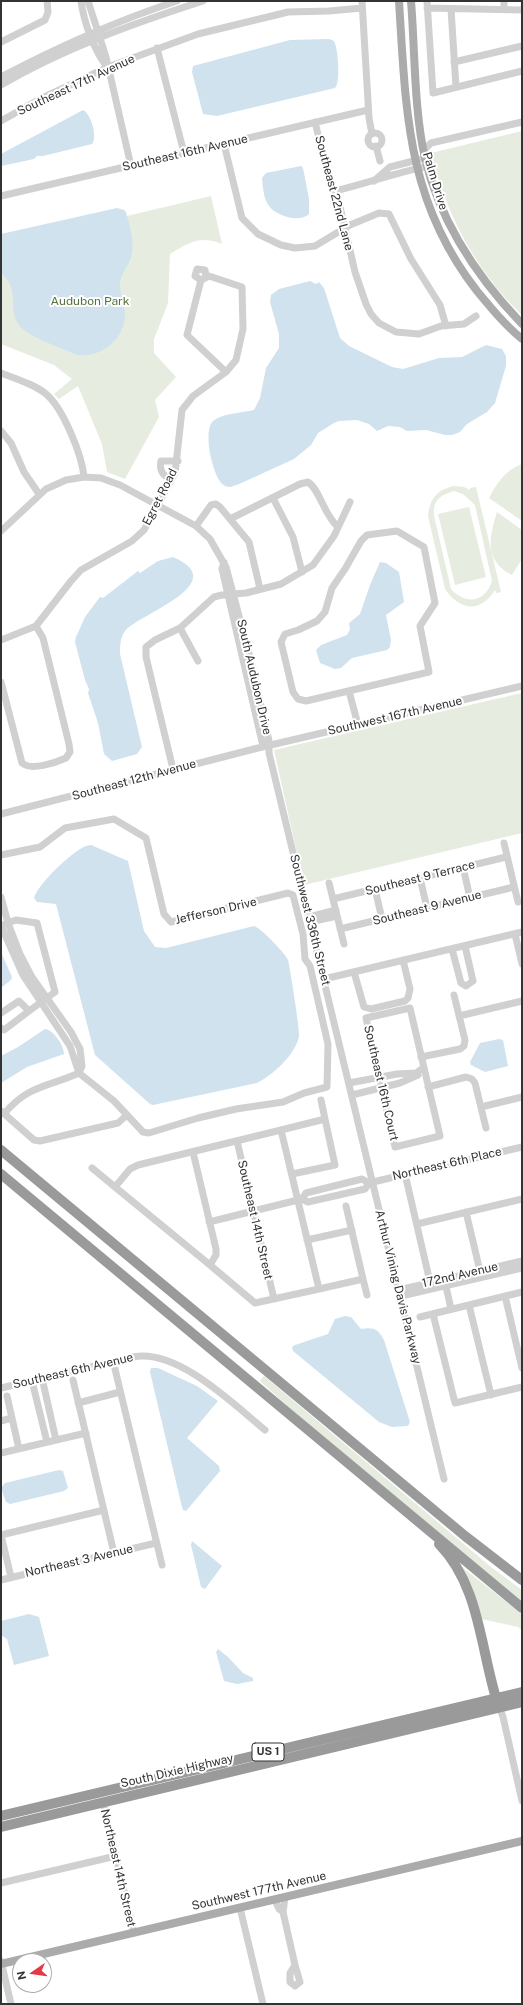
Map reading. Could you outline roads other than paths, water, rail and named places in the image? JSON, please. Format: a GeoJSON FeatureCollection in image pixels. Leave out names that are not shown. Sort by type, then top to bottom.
{"type":"FeatureCollection","features":[{"type":"Feature","properties":{"kind":"highway"},"geometry":{"type":"LineString","coordinates":[[1,1150],[478,1547],[522,1580]]}},
{"type":"Feature","properties":{"kind":"highway"},"geometry":{"type":"LineString","coordinates":[[1,1174],[522,1608]]}},
{"type":"Feature","properties":{"kind":"highway"},"geometry":{"type":"LineString","coordinates":[[428,1529],[452,1560],[468,1589],[474,1607],[497,1703]]}},
{"type":"Feature","properties":{"kind":"highway"},"geometry":{"type":"LineString","coordinates":[[478,1547],[486,1559],[522,1588]]}},
{"type":"Feature","properties":{"kind":"highway"},"geometry":{"type":"LineString","coordinates":[[480,1702],[488,1690],[489,1674]]}},
{"type":"Feature","properties":{"kind":"highway","name":"South Dixie Highway"},"geometry":{"type":"LineString","coordinates":[[1,1828],[497,1703],[522,1692]]}},
{"type":"Feature","properties":{"kind":"highway","name":"South Dixie Highway"},"geometry":{"type":"LineString","coordinates":[[1,1816],[480,1702],[522,1702]]}},
{"type":"Feature","properties":{"kind":"main road","name":"Palm Drive"},"geometry":{"type":"LineString","coordinates":[[399,1],[404,88],[415,164],[436,224],[456,261],[490,308],[522,339]]}},
{"type":"Feature","properties":{"kind":"main road","name":"Palm Drive"},"geometry":{"type":"LineString","coordinates":[[411,1],[422,140],[426,158],[444,212],[465,253],[500,301],[522,324]]}},
{"type":"Feature","properties":{"kind":"main road","name":"Southwest 177th Avenue"},"geometry":{"type":"LineString","coordinates":[[1,1963],[285,1898],[522,1841]]}},
{"type":"Feature","properties":{"kind":"street"},"geometry":{"type":"LineString","coordinates":[[1,42],[43,21],[47,17],[47,1]]}},
{"type":"Feature","properties":{"kind":"street"},"geometry":{"type":"LineString","coordinates":[[80,1],[108,67],[131,166]]}},
{"type":"Feature","properties":{"kind":"street"},"geometry":{"type":"LineString","coordinates":[[88,1],[95,35]]}},
{"type":"Feature","properties":{"kind":"street"},"geometry":{"type":"LineString","coordinates":[[1,85],[95,35],[177,1]]}},
{"type":"Feature","properties":{"kind":"street"},"geometry":{"type":"LineString","coordinates":[[1,77],[56,48],[203,1]]}},
{"type":"Feature","properties":{"kind":"street"},"geometry":{"type":"LineString","coordinates":[[498,1],[501,9]]}},
{"type":"Feature","properties":{"kind":"street"},"geometry":{"type":"LineString","coordinates":[[501,9],[504,1]]}},
{"type":"Feature","properties":{"kind":"street"},"geometry":{"type":"LineString","coordinates":[[362,4],[368,110],[372,134],[376,133],[382,137],[380,144],[376,146],[380,161]]}},
{"type":"Feature","properties":{"kind":"street","name":"Southeast 17th Avenue"},"geometry":{"type":"LineString","coordinates":[[1,121],[40,99],[108,67],[198,34],[265,16],[288,12],[329,11],[362,4]]}},
{"type":"Feature","properties":{"kind":"street"},"geometry":{"type":"LineString","coordinates":[[522,10],[451,9],[427,5],[433,93],[522,71]]}},
{"type":"Feature","properties":{"kind":"street"},"geometry":{"type":"LineString","coordinates":[[451,9],[456,87]]}},
{"type":"Feature","properties":{"kind":"street"},"geometry":{"type":"LineString","coordinates":[[454,62],[522,46]]}},
{"type":"Feature","properties":{"kind":"street"},"geometry":{"type":"LineString","coordinates":[[157,48],[184,153]]}},
{"type":"Feature","properties":{"kind":"street","name":"Southeast 16th Avenue"},"geometry":{"type":"LineString","coordinates":[[1,196],[368,110]]}},
{"type":"Feature","properties":{"kind":"street","name":"Southeast 22nd Lane"},"geometry":{"type":"LineString","coordinates":[[315,122],[330,184],[338,198],[355,272],[366,304],[379,323],[396,332],[419,334],[446,326],[464,324],[476,316]]}},
{"type":"Feature","properties":{"kind":"street"},"geometry":{"type":"LineString","coordinates":[[422,140],[431,143],[522,122]]}},
{"type":"Feature","properties":{"kind":"street"},"geometry":{"type":"LineString","coordinates":[[335,192],[374,181],[415,164],[426,158],[431,143]]}},
{"type":"Feature","properties":{"kind":"street"},"geometry":{"type":"LineString","coordinates":[[224,144],[242,218],[258,234],[281,245],[295,248],[315,246],[346,229],[350,225],[379,213],[388,214],[411,259],[440,305],[446,326]]}},
{"type":"Feature","properties":{"kind":"street","name":"Egret Road"},"geometry":{"type":"LineString","coordinates":[[36,626],[71,581],[82,570],[132,541],[144,530],[171,481],[178,461],[182,410],[194,396],[226,372],[236,360],[243,329],[242,287],[208,276],[203,279],[187,335],[226,372]]}},
{"type":"Feature","properties":{"kind":"street"},"geometry":{"type":"LineString","coordinates":[[1,373],[40,389],[52,400],[62,416],[78,452],[84,477]]}},
{"type":"Feature","properties":{"kind":"street"},"geometry":{"type":"LineString","coordinates":[[1,431],[11,443],[24,472],[39,494]]}},
{"type":"Feature","properties":{"kind":"street"},"geometry":{"type":"LineString","coordinates":[[171,481],[159,469],[161,462],[178,461]]}},
{"type":"Feature","properties":{"kind":"street","name":"South Audubon Drive"},"geometry":{"type":"LineString","coordinates":[[1,531],[39,494],[60,482],[84,477],[101,478],[112,481],[196,526],[210,539],[224,562],[231,594],[252,665],[269,741],[268,746]]}},
{"type":"Feature","properties":{"kind":"street"},"geometry":{"type":"LineString","coordinates":[[230,519],[308,482],[314,488],[330,520],[338,527]]}},
{"type":"Feature","properties":{"kind":"street"},"geometry":{"type":"LineString","coordinates":[[273,498],[293,537],[302,572]]}},
{"type":"Feature","properties":{"kind":"street"},"geometry":{"type":"LineString","coordinates":[[173,769],[145,651],[146,647],[150,643],[180,628],[212,598],[281,584],[302,572],[317,561],[338,527],[350,502]]}},
{"type":"Feature","properties":{"kind":"street"},"geometry":{"type":"LineString","coordinates":[[196,526],[208,507],[213,504],[220,507],[249,542],[260,589]]}},
{"type":"Feature","properties":{"kind":"street"},"geometry":{"type":"LineString","coordinates":[[397,531],[424,547],[435,603],[420,626],[429,672],[347,691],[306,701],[298,699],[294,692],[281,642],[285,634],[317,621],[325,612],[332,588],[361,541],[367,535],[397,531]]}},
{"type":"Feature","properties":{"kind":"street"},"geometry":{"type":"LineString","coordinates":[[1,640],[36,626],[43,638],[70,752],[68,756],[62,759],[29,766],[22,763],[1,682]]}},
{"type":"Feature","properties":{"kind":"street"},"geometry":{"type":"LineString","coordinates":[[180,628],[198,661]]}},
{"type":"Feature","properties":{"kind":"street","name":"Southwest 167th Avenue"},"geometry":{"type":"LineString","coordinates":[[268,746],[522,686]]}},
{"type":"Feature","properties":{"kind":"street"},"geometry":{"type":"LineString","coordinates":[[347,691],[356,725]]}},
{"type":"Feature","properties":{"kind":"street","name":"Southeast 12th Avenue"},"geometry":{"type":"LineString","coordinates":[[1,814],[268,746]]}},
{"type":"Feature","properties":{"kind":"street","name":"Southwest 336th Street"},"geometry":{"type":"LineString","coordinates":[[268,746],[352,1095]]}},
{"type":"Feature","properties":{"kind":"street","name":"Jefferson Drive"},"geometry":{"type":"LineString","coordinates":[[1,855],[40,847],[65,828],[114,819],[146,838],[164,914],[171,922],[290,894],[293,895],[303,934],[303,950]]}},
{"type":"Feature","properties":{"kind":"street"},"geometry":{"type":"LineString","coordinates":[[504,843],[506,857],[518,902]]}},
{"type":"Feature","properties":{"kind":"street","name":"Southeast 9 Terrace"},"geometry":{"type":"LineString","coordinates":[[333,899],[506,857]]}},
{"type":"Feature","properties":{"kind":"street"},"geometry":{"type":"LineString","coordinates":[[463,867],[470,898]]}},
{"type":"Feature","properties":{"kind":"street"},"geometry":{"type":"LineString","coordinates":[[420,878],[427,908]]}},
{"type":"Feature","properties":{"kind":"street"},"geometry":{"type":"LineString","coordinates":[[329,883],[344,944]]}},
{"type":"Feature","properties":{"kind":"street","name":"Southeast 9 Avenue"},"geometry":{"type":"LineString","coordinates":[[340,929],[514,887]]}},
{"type":"Feature","properties":{"kind":"street"},"geometry":{"type":"LineString","coordinates":[[375,889],[382,919]]}},
{"type":"Feature","properties":{"kind":"street"},"geometry":{"type":"LineString","coordinates":[[1,897],[3,925],[23,975],[70,1046],[79,1073],[114,1101],[143,1132],[149,1133],[228,1111],[283,1102],[304,1093],[327,1087],[328,1044],[310,966],[305,959],[303,950],[316,947]]}},
{"type":"Feature","properties":{"kind":"street"},"geometry":{"type":"LineString","coordinates":[[310,920],[336,913]]}},
{"type":"Feature","properties":{"kind":"street"},"geometry":{"type":"LineString","coordinates":[[1,1028],[4,1030],[55,992],[36,923],[16,920],[3,925]]}},
{"type":"Feature","properties":{"kind":"street"},"geometry":{"type":"LineString","coordinates":[[3,925],[47,999],[71,1032],[80,1049],[82,1066],[79,1073],[34,1088],[3,1113],[34,1140],[40,1141],[118,1122],[127,1115]]}},
{"type":"Feature","properties":{"kind":"street"},"geometry":{"type":"LineString","coordinates":[[324,979],[518,933],[522,964]]}},
{"type":"Feature","properties":{"kind":"street"},"geometry":{"type":"LineString","coordinates":[[452,949],[461,984],[469,986],[473,981],[465,946]]}},
{"type":"Feature","properties":{"kind":"street"},"geometry":{"type":"LineString","coordinates":[[354,972],[364,1007],[371,1009],[405,1001],[410,994],[410,989],[403,960]]}},
{"type":"Feature","properties":{"kind":"street"},"geometry":{"type":"LineString","coordinates":[[454,995],[465,1040],[464,1046],[460,1049],[421,1057],[425,1077],[428,1087],[466,1077],[472,1079],[486,1128]]}},
{"type":"Feature","properties":{"kind":"street"},"geometry":{"type":"LineString","coordinates":[[1,1013],[19,1001],[29,1011]]}},
{"type":"Feature","properties":{"kind":"street"},"geometry":{"type":"LineString","coordinates":[[459,1016],[522,1001]]}},
{"type":"Feature","properties":{"kind":"street","name":"Southeast 16th Court"},"geometry":{"type":"LineString","coordinates":[[421,1057],[410,1008],[366,1018],[395,1147],[440,1136],[428,1087]]}},
{"type":"Feature","properties":{"kind":"street"},"geometry":{"type":"LineString","coordinates":[[349,1083],[404,1073],[418,1072],[423,1068]]}},
{"type":"Feature","properties":{"kind":"street"},"geometry":{"type":"LineString","coordinates":[[404,1073],[406,1077],[405,1081]]}},
{"type":"Feature","properties":{"kind":"street"},"geometry":{"type":"LineString","coordinates":[[352,1095],[405,1081],[419,1075],[425,1077]]}},
{"type":"Feature","properties":{"kind":"street","name":"Arthur Vining Davis Parkway"},"geometry":{"type":"LineString","coordinates":[[352,1095],[371,1182],[400,1293],[444,1479]]}},
{"type":"Feature","properties":{"kind":"street"},"geometry":{"type":"LineString","coordinates":[[481,1107],[522,1097]]}},
{"type":"Feature","properties":{"kind":"street"},"geometry":{"type":"LineString","coordinates":[[292,1174],[335,1165],[321,1100]]}},
{"type":"Feature","properties":{"kind":"street"},"geometry":{"type":"LineString","coordinates":[[116,1187],[130,1169],[138,1165],[325,1119]]}},
{"type":"Feature","properties":{"kind":"street"},"geometry":{"type":"LineString","coordinates":[[281,1130],[299,1200],[319,1289]]}},
{"type":"Feature","properties":{"kind":"street","name":"Southeast 14th Street"},"geometry":{"type":"LineString","coordinates":[[237,1141],[274,1299]]}},
{"type":"Feature","properties":{"kind":"street","name":"Northeast 6th Place"},"geometry":{"type":"LineString","coordinates":[[371,1182],[522,1147]]}},
{"type":"Feature","properties":{"kind":"street"},"geometry":{"type":"LineString","coordinates":[[193,1152],[216,1249],[216,1255],[210,1265]]}},
{"type":"Feature","properties":{"kind":"street"},"geometry":{"type":"LineString","coordinates":[[92,1168],[255,1303],[363,1279]]}},
{"type":"Feature","properties":{"kind":"street"},"geometry":{"type":"LineString","coordinates":[[405,1174],[430,1282]]}},
{"type":"Feature","properties":{"kind":"street"},"geometry":{"type":"LineString","coordinates":[[209,1222],[299,1200],[308,1202],[365,1190],[371,1182],[362,1180],[306,1193],[299,1200]]}},
{"type":"Feature","properties":{"kind":"street"},"geometry":{"type":"LineString","coordinates":[[320,1190],[322,1199]]}},
{"type":"Feature","properties":{"kind":"street"},"geometry":{"type":"LineString","coordinates":[[417,1224],[522,1199]]}},
{"type":"Feature","properties":{"kind":"street"},"geometry":{"type":"LineString","coordinates":[[346,1206],[367,1295]]}},
{"type":"Feature","properties":{"kind":"street"},"geometry":{"type":"LineString","coordinates":[[466,1212],[480,1271]]}},
{"type":"Feature","properties":{"kind":"street"},"geometry":{"type":"LineString","coordinates":[[307,1240],[352,1230]]}},
{"type":"Feature","properties":{"kind":"street","name":"172nd Avenue"},"geometry":{"type":"LineString","coordinates":[[400,1293],[430,1282],[446,1282],[480,1271],[522,1261]]}},
{"type":"Feature","properties":{"kind":"street","name":"172nd Avenue"},"geometry":{"type":"LineString","coordinates":[[400,1293],[446,1282],[522,1268]]}},
{"type":"Feature","properties":{"kind":"street"},"geometry":{"type":"LineString","coordinates":[[446,1282],[451,1309]]}},
{"type":"Feature","properties":{"kind":"street"},"geometry":{"type":"LineString","coordinates":[[420,1317],[522,1292]]}},
{"type":"Feature","properties":{"kind":"street"},"geometry":{"type":"LineString","coordinates":[[505,1296],[522,1368]]}},
{"type":"Feature","properties":{"kind":"street"},"geometry":{"type":"LineString","coordinates":[[469,1305],[491,1395]]}},
{"type":"Feature","properties":{"kind":"street"},"geometry":{"type":"LineString","coordinates":[[433,1314],[455,1403],[522,1387]]}},
{"type":"Feature","properties":{"kind":"street","name":"Southeast 6th Avenue"},"geometry":{"type":"LineString","coordinates":[[1,1388],[132,1356],[153,1356],[203,1379],[265,1430]]}},
{"type":"Feature","properties":{"kind":"street"},"geometry":{"type":"LineString","coordinates":[[115,1369],[162,1565]]}},
{"type":"Feature","properties":{"kind":"street"},"geometry":{"type":"LineString","coordinates":[[42,1378],[56,1440]]}},
{"type":"Feature","properties":{"kind":"street"},"geometry":{"type":"LineString","coordinates":[[73,1380],[114,1553]]}},
{"type":"Feature","properties":{"kind":"street"},"geometry":{"type":"LineString","coordinates":[[32,1381],[47,1442]]}},
{"type":"Feature","properties":{"kind":"street"},"geometry":{"type":"LineString","coordinates":[[78,1403],[120,1392]]}},
{"type":"Feature","properties":{"kind":"street"},"geometry":{"type":"LineString","coordinates":[[7,1396],[19,1449]]}},
{"type":"Feature","properties":{"kind":"street"},"geometry":{"type":"LineString","coordinates":[[1,1421],[12,1418]]}},
{"type":"Feature","properties":{"kind":"street"},"geometry":{"type":"LineString","coordinates":[[44,1430],[53,1428]]}},
{"type":"Feature","properties":{"kind":"street"},"geometry":{"type":"LineString","coordinates":[[1,1453],[86,1433]]}},
{"type":"Feature","properties":{"kind":"street"},"geometry":{"type":"LineString","coordinates":[[11,1577],[1,1535],[104,1510]]}},
{"type":"Feature","properties":{"kind":"street","name":"Northeast 3 Avenue"},"geometry":{"type":"LineString","coordinates":[[1,1580],[156,1543]]}},
{"type":"Feature","properties":{"kind":"street"},"geometry":{"type":"LineString","coordinates":[[497,1703],[522,1801]]}},
{"type":"Feature","properties":{"kind":"street","name":"Northeast 14th Street"},"geometry":{"type":"LineString","coordinates":[[103,1802],[134,1933]]}},
{"type":"Feature","properties":{"kind":"street"},"geometry":{"type":"LineString","coordinates":[[1,1883],[116,1856]]}},
{"type":"Feature","properties":{"kind":"street"},"geometry":{"type":"LineString","coordinates":[[285,1898],[283,1912],[295,1965]]}},
{"type":"Feature","properties":{"kind":"street"},"geometry":{"type":"LineString","coordinates":[[275,1900],[279,1909],[283,1912]]}},
{"type":"Feature","properties":{"kind":"street"},"geometry":{"type":"LineString","coordinates":[[240,1908],[263,2004]]}},
{"type":"Feature","properties":{"kind":"street"},"geometry":{"type":"LineString","coordinates":[[1,1963],[11,2004]]}},
{"type":"Feature","properties":{"kind":"street"},"geometry":{"type":"LineString","coordinates":[[1,1983],[6,2004]]}},
{"type":"Feature","properties":{"kind":"water"},"geometry":{"type":"Polygon","coordinates":[[[329,39],[334,41],[338,58],[338,80],[335,88],[217,116],[203,114],[192,72],[193,66],[290,40],[329,39]]]}},
{"type":"Feature","properties":{"kind":"water"},"geometry":{"type":"Polygon","coordinates":[[[83,110],[89,116],[93,126],[94,141],[92,144],[43,156],[37,156],[34,159],[1,166],[1,154],[83,110]]]}},
{"type":"Feature","properties":{"kind":"water"},"geometry":{"type":"Polygon","coordinates":[[[301,166],[303,168],[309,199],[309,214],[305,217],[294,218],[277,213],[272,210],[267,203],[262,178],[266,173],[301,166]]]}},
{"type":"Feature","properties":{"kind":"water"},"geometry":{"type":"Polygon","coordinates":[[[117,208],[126,212],[132,236],[132,254],[120,282],[125,315],[124,324],[116,339],[110,346],[94,354],[77,355],[37,338],[23,329],[19,325],[14,312],[11,285],[1,273],[1,234],[117,208]]]}},
{"type":"Feature","properties":{"kind":"water"},"geometry":{"type":"Polygon","coordinates":[[[310,281],[316,284],[319,282],[324,288],[340,338],[349,346],[392,367],[403,369],[439,358],[462,357],[486,345],[502,349],[506,356],[506,366],[495,403],[487,412],[467,424],[460,432],[452,435],[445,435],[426,430],[407,431],[400,427],[388,426],[377,431],[369,424],[357,420],[339,421],[318,433],[311,445],[294,459],[237,485],[230,487],[225,486],[217,475],[210,455],[210,426],[213,421],[222,416],[254,410],[260,398],[266,368],[279,348],[279,334],[270,302],[271,295],[279,289],[310,281]]]}},
{"type":"Feature","properties":{"kind":"water"},"geometry":{"type":"Polygon","coordinates":[[[173,557],[189,567],[193,577],[188,587],[177,597],[134,624],[125,631],[121,639],[120,654],[142,747],[137,754],[112,761],[104,754],[98,723],[88,693],[89,689],[85,680],[75,642],[76,636],[85,617],[100,597],[103,598],[138,571],[140,573],[158,561],[173,557]]]}},
{"type":"Feature","properties":{"kind":"water"},"geometry":{"type":"Polygon","coordinates":[[[380,562],[386,563],[399,572],[404,602],[386,615],[391,640],[390,647],[387,650],[352,658],[341,668],[335,669],[320,663],[316,650],[321,645],[347,635],[350,629],[349,623],[360,614],[380,562]]]}},
{"type":"Feature","properties":{"kind":"water"},"geometry":{"type":"Polygon","coordinates":[[[91,845],[128,861],[144,931],[155,947],[166,948],[254,926],[267,936],[282,952],[288,960],[299,1036],[297,1043],[289,1057],[270,1075],[257,1083],[153,1105],[150,1104],[95,1055],[56,904],[37,902],[34,898],[42,884],[59,866],[77,851],[85,846],[91,845]]]}},
{"type":"Feature","properties":{"kind":"water"},"geometry":{"type":"Polygon","coordinates":[[[1,952],[12,977],[11,980],[1,988],[1,952]]]}},
{"type":"Feature","properties":{"kind":"water"},"geometry":{"type":"Polygon","coordinates":[[[45,1029],[55,1035],[64,1051],[64,1054],[27,1067],[1,1083],[1,1056],[18,1047],[45,1029]]]}},
{"type":"Feature","properties":{"kind":"water"},"geometry":{"type":"Polygon","coordinates":[[[499,1039],[503,1040],[508,1066],[485,1072],[471,1065],[470,1062],[480,1043],[499,1039]]]}},
{"type":"Feature","properties":{"kind":"water"},"geometry":{"type":"Polygon","coordinates":[[[345,1316],[351,1317],[361,1329],[369,1328],[380,1333],[384,1340],[410,1422],[408,1426],[392,1427],[379,1422],[293,1351],[292,1347],[295,1345],[328,1334],[335,1319],[345,1316]]]}},
{"type":"Feature","properties":{"kind":"water"},"geometry":{"type":"Polygon","coordinates":[[[151,1368],[158,1368],[197,1386],[218,1401],[187,1438],[219,1466],[220,1471],[186,1511],[183,1510],[181,1503],[150,1372],[151,1368]]]}},
{"type":"Feature","properties":{"kind":"water"},"geometry":{"type":"Polygon","coordinates":[[[59,1470],[63,1471],[68,1488],[64,1491],[10,1504],[6,1502],[1,1488],[5,1483],[59,1470]]]}},
{"type":"Feature","properties":{"kind":"water"},"geometry":{"type":"Polygon","coordinates":[[[192,1541],[222,1566],[205,1589],[201,1587],[191,1545],[192,1541]]]}},
{"type":"Feature","properties":{"kind":"water"},"geometry":{"type":"Polygon","coordinates":[[[29,1614],[39,1617],[49,1656],[14,1665],[7,1639],[1,1635],[1,1621],[29,1614]]]}},
{"type":"Feature","properties":{"kind":"water"},"geometry":{"type":"Polygon","coordinates":[[[218,1649],[243,1673],[253,1678],[253,1681],[237,1684],[224,1681],[216,1652],[218,1649]]]}},
{"type":"Feature","properties":{"kind":"park label","name":"Audubon Park"},"geometry":{"type":"Point","coordinates":[90,301]}}]}
